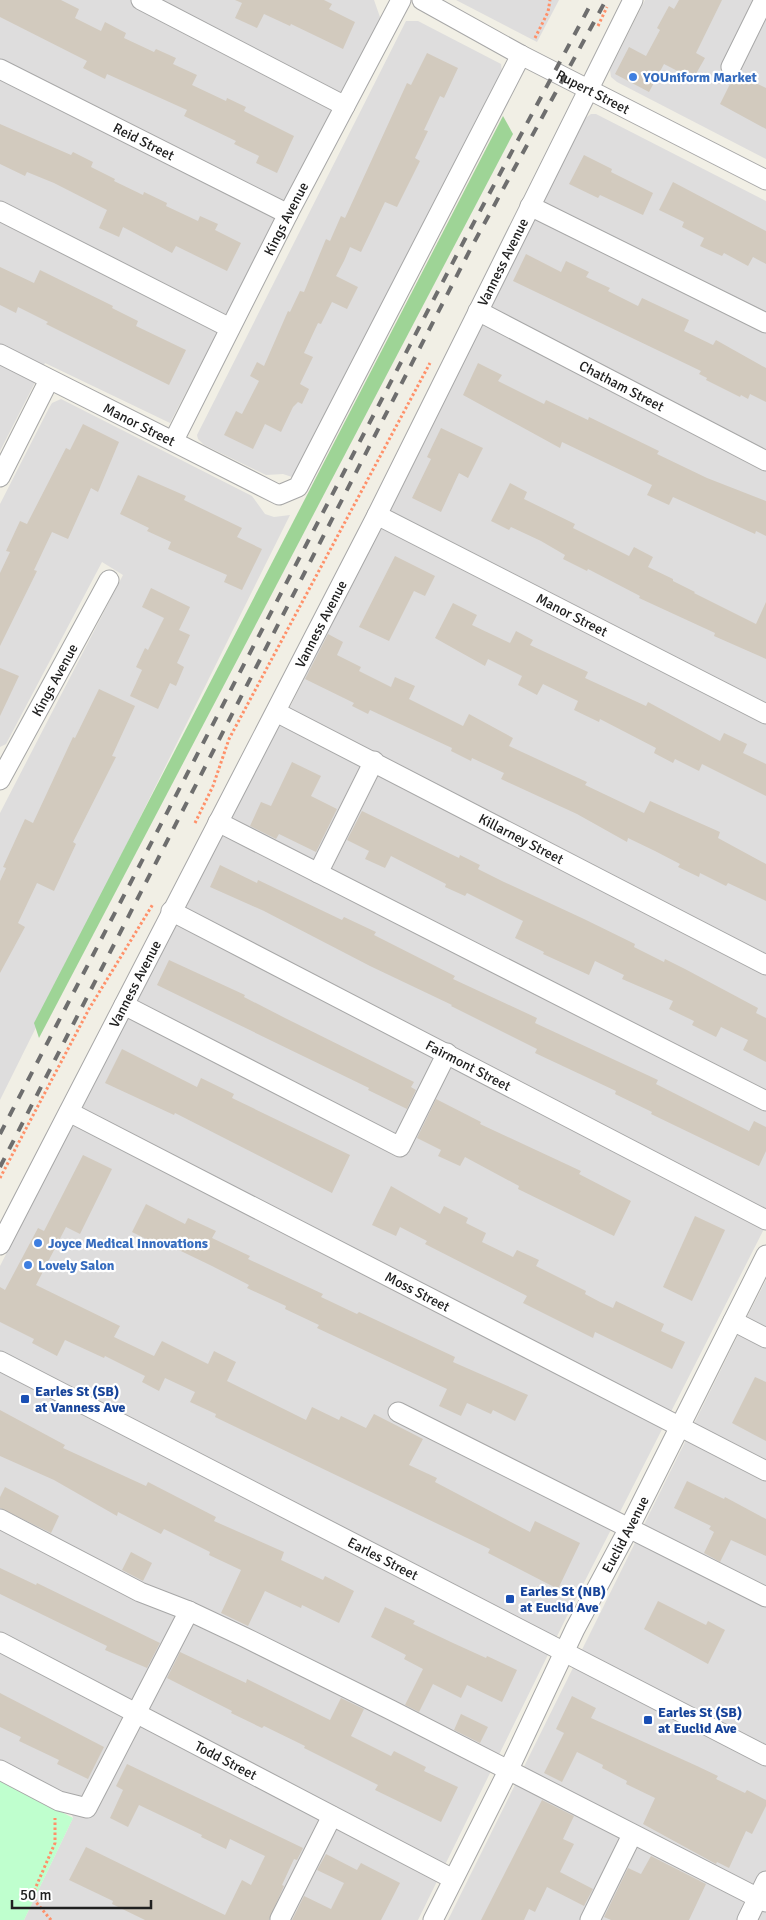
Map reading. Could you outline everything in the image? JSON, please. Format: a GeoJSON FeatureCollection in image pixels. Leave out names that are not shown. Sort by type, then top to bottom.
{"type":"FeatureCollection","features":[{"type":"Feature","properties":{"kind":"street"},"geometry":{"type":"LineString","coordinates":[[141,0],[345,106]]}},
{"type":"Feature","properties":{"kind":"street","name":"Kings Avenue"},"geometry":{"type":"LineString","coordinates":[[174,440],[288,214],[401,0]]}},
{"type":"Feature","properties":{"kind":"street","name":"Rupert Street"},"geometry":{"type":"LineString","coordinates":[[422,0],[521,55],[589,88],[766,180]]}},
{"type":"Feature","properties":{"kind":"street","name":"Vanness Avenue"},"geometry":{"type":"LineString","coordinates":[[0,1245],[171,910],[276,712],[377,515],[633,0]]}},
{"type":"Feature","properties":{"kind":"street"},"geometry":{"type":"LineString","coordinates":[[731,67],[764,0]]}},
{"type":"Feature","properties":{"kind":"street","name":"Manor Street"},"geometry":{"type":"LineString","coordinates":[[0,354],[49,380],[174,440],[279,495],[298,487],[521,55]]}},
{"type":"Feature","properties":{"kind":"street","name":"Reid Street"},"geometry":{"type":"LineString","coordinates":[[0,69],[288,214]]}},
{"type":"Feature","properties":{"kind":"street"},"geometry":{"type":"LineString","coordinates":[[530,206],[766,323]]}},
{"type":"Feature","properties":{"kind":"street"},"geometry":{"type":"LineString","coordinates":[[0,211],[230,328]]}},
{"type":"Feature","properties":{"kind":"street","name":"Chatham Street"},"geometry":{"type":"LineString","coordinates":[[478,311],[766,461]]}},
{"type":"Feature","properties":{"kind":"street"},"geometry":{"type":"LineString","coordinates":[[0,477],[49,380]]}},
{"type":"Feature","properties":{"kind":"street","name":"Manor Street"},"geometry":{"type":"LineString","coordinates":[[377,515],[766,714]]}},
{"type":"Feature","properties":{"kind":"street","name":"Kings Avenue"},"geometry":{"type":"LineString","coordinates":[[2,770],[109,580]]}},
{"type":"Feature","properties":{"kind":"street","name":"Killarney Street"},"geometry":{"type":"LineString","coordinates":[[276,712],[766,965]]}},
{"type":"Feature","properties":{"kind":"street"},"geometry":{"type":"LineString","coordinates":[[318,874],[374,761]]}},
{"type":"Feature","properties":{"kind":"street"},"geometry":{"type":"LineString","coordinates":[[218,822],[766,1101]]}},
{"type":"Feature","properties":{"kind":"street","name":"Fairmont Street"},"geometry":{"type":"LineString","coordinates":[[171,910],[766,1220]]}},
{"type":"Feature","properties":{"kind":"street"},"geometry":{"type":"LineString","coordinates":[[124,1005],[400,1147],[447,1053]]}},
{"type":"Feature","properties":{"kind":"street","name":"Moss Street"},"geometry":{"type":"LineString","coordinates":[[69,1112],[766,1472]]}},
{"type":"Feature","properties":{"kind":"street","name":"Euclid Avenue"},"geometry":{"type":"LineString","coordinates":[[433,1920],[565,1652],[766,1255]]}},
{"type":"Feature","properties":{"kind":"street"},"geometry":{"type":"LineString","coordinates":[[733,1321],[766,1338]]}},
{"type":"Feature","properties":{"kind":"street","name":"Earles Street"},"geometry":{"type":"LineString","coordinates":[[0,1361],[766,1756]]}},
{"type":"Feature","properties":{"kind":"street"},"geometry":{"type":"LineString","coordinates":[[398,1412],[766,1597]]}},
{"type":"Feature","properties":{"kind":"street"},"geometry":{"type":"LineString","coordinates":[[0,1519],[140,1592],[190,1611],[382,1706],[762,1900]]}},
{"type":"Feature","properties":{"kind":"street"},"geometry":{"type":"LineString","coordinates":[[0,1770],[59,1800],[87,1808],[190,1611]]}},
{"type":"Feature","properties":{"kind":"street","name":"Todd Street"},"geometry":{"type":"LineString","coordinates":[[0,1642],[136,1715],[453,1879]]}},
{"type":"Feature","properties":{"kind":"street"},"geometry":{"type":"LineString","coordinates":[[280,1919],[332,1816]]}},
{"type":"Feature","properties":{"kind":"street"},"geometry":{"type":"LineString","coordinates":[[590,1920],[632,1835]]}},
{"type":"Feature","properties":{"kind":"street"},"geometry":{"type":"LineString","coordinates":[[746,1920],[762,1900],[766,1881]]}},
{"type":"Feature","properties":{"kind":"path"},"geometry":{"type":"LineString","coordinates":[[536,38],[548,12],[550,0]]}},
{"type":"Feature","properties":{"kind":"path"},"geometry":{"type":"LineString","coordinates":[[193,828],[213,786],[229,739],[432,360]]}},
{"type":"Feature","properties":{"kind":"path"},"geometry":{"type":"LineString","coordinates":[[0,1178],[89,1009],[156,899]]}},
{"type":"Feature","properties":{"kind":"path"},"geometry":{"type":"LineString","coordinates":[[52,1920],[36,1901],[35,1889],[55,1843],[54,1827],[59,1800]]}},
{"type":"Feature","properties":{"kind":"shaded area"},"geometry":{"type":"Polygon","coordinates":[[[0,0],[374,0],[381,20],[170,423],[45,363],[0,451],[0,0]]]}},
{"type":"Feature","properties":{"kind":"shaded area"},"geometry":{"type":"Polygon","coordinates":[[[456,0],[559,0],[537,42],[456,0]]]}},
{"type":"Feature","properties":{"kind":"shaded area"},"geometry":{"type":"Polygon","coordinates":[[[645,0],[766,0],[766,159],[617,82],[611,77],[610,70],[645,0]]]}},
{"type":"Feature","properties":{"kind":"shaded area"},"geometry":{"type":"Polygon","coordinates":[[[406,21],[418,21],[501,64],[503,81],[295,478],[283,474],[266,475],[204,445],[197,435],[406,21]]]}},
{"type":"Feature","properties":{"kind":"shaded area"},"geometry":{"type":"Polygon","coordinates":[[[591,114],[596,114],[766,201],[766,1225],[565,1620],[418,1920],[24,1920],[73,1818],[67,1797],[0,1763],[0,1266],[267,738],[291,705],[584,119],[591,114]]]}},
{"type":"Feature","properties":{"kind":"shaded area"},"geometry":{"type":"Polygon","coordinates":[[[61,399],[252,496],[265,514],[274,517],[290,515],[0,1100],[0,813],[123,575],[102,562],[6,744],[0,747],[0,504],[49,408],[52,403],[61,399]]]}},
{"type":"Feature","properties":{"kind":"shaded area"},"geometry":{"type":"Polygon","coordinates":[[[766,1280],[766,1331],[745,1321],[766,1280]]]}},
{"type":"Feature","properties":{"kind":"shaded area"},"geometry":{"type":"Polygon","coordinates":[[[740,1331],[766,1344],[766,1920],[448,1920],[740,1331]]]}},
{"type":"Feature","properties":{"kind":"green space"},"geometry":{"type":"Polygon","coordinates":[[[503,116],[513,134],[39,1038],[34,1023],[503,116]]]}},
{"type":"Feature","properties":{"kind":"green space"},"geometry":{"type":"Polygon","coordinates":[[[0,1780],[73,1818],[24,1920],[0,1920],[0,1780]]]}},
{"type":"Feature","properties":{"kind":"building"},"geometry":{"type":"Polygon","coordinates":[[[0,0],[61,0],[79,9],[75,18],[101,31],[105,22],[126,33],[124,38],[154,52],[156,49],[176,58],[173,64],[197,75],[192,85],[226,101],[227,98],[246,107],[244,111],[294,136],[277,173],[256,163],[259,156],[234,144],[236,141],[184,116],[187,110],[107,74],[105,79],[83,68],[87,61],[0,17],[0,0]]]}},
{"type":"Feature","properties":{"kind":"building"},"geometry":{"type":"Polygon","coordinates":[[[235,0],[324,0],[332,4],[329,9],[355,22],[343,49],[291,24],[290,26],[264,14],[257,28],[235,18],[242,3],[235,0]]]}},
{"type":"Feature","properties":{"kind":"building"},"geometry":{"type":"Polygon","coordinates":[[[679,0],[722,0],[696,53],[705,58],[693,79],[664,64],[649,92],[615,74],[629,47],[646,56],[660,30],[657,28],[669,6],[674,9],[679,0]]]}},
{"type":"Feature","properties":{"kind":"building"},"geometry":{"type":"Polygon","coordinates":[[[427,53],[458,68],[444,98],[440,96],[424,130],[428,131],[415,158],[420,161],[397,207],[385,202],[361,252],[350,247],[336,276],[358,287],[347,309],[332,302],[321,324],[318,323],[304,353],[313,357],[300,384],[309,389],[302,404],[298,402],[293,407],[281,432],[265,424],[253,449],[224,435],[236,411],[242,414],[259,381],[250,376],[257,362],[264,366],[288,311],[290,312],[300,291],[304,292],[326,239],[330,241],[341,216],[345,218],[407,83],[411,85],[427,53]]]}},
{"type":"Feature","properties":{"kind":"building"},"geometry":{"type":"Polygon","coordinates":[[[739,75],[766,88],[766,129],[720,104],[733,78],[739,75]]]}},
{"type":"Feature","properties":{"kind":"building"},"geometry":{"type":"Polygon","coordinates":[[[0,124],[71,155],[73,152],[93,162],[91,167],[115,179],[114,181],[143,195],[144,192],[167,203],[166,206],[198,221],[200,216],[218,224],[215,230],[241,243],[227,271],[176,246],[172,253],[123,227],[119,237],[99,228],[107,210],[54,183],[27,172],[25,176],[0,164],[0,124]]]}},
{"type":"Feature","properties":{"kind":"building"},"geometry":{"type":"Polygon","coordinates":[[[584,155],[612,169],[611,172],[653,193],[643,215],[600,195],[598,198],[569,184],[584,155]]]}},
{"type":"Feature","properties":{"kind":"building"},"geometry":{"type":"Polygon","coordinates":[[[673,182],[766,231],[766,264],[753,257],[748,266],[724,253],[722,256],[700,246],[704,238],[682,227],[684,222],[659,210],[673,182]]]}},
{"type":"Feature","properties":{"kind":"building"},"geometry":{"type":"Polygon","coordinates":[[[526,254],[561,272],[566,261],[589,272],[586,277],[610,288],[608,291],[638,306],[642,298],[689,320],[684,331],[713,345],[716,340],[766,368],[766,402],[750,394],[748,399],[741,395],[740,397],[706,380],[707,378],[699,374],[701,371],[513,281],[526,254]]]}},
{"type":"Feature","properties":{"kind":"building"},"geometry":{"type":"Polygon","coordinates":[[[0,267],[34,283],[40,270],[113,306],[112,308],[138,321],[136,326],[186,350],[169,385],[46,324],[48,322],[18,307],[16,313],[0,305],[0,267]]]}},
{"type":"Feature","properties":{"kind":"building"},"geometry":{"type":"Polygon","coordinates":[[[478,363],[502,375],[498,381],[544,404],[546,400],[588,420],[589,417],[659,451],[657,454],[707,478],[766,501],[766,536],[756,531],[755,534],[673,497],[669,505],[647,495],[652,485],[562,442],[560,448],[463,395],[478,363]]]}},
{"type":"Feature","properties":{"kind":"building"},"geometry":{"type":"Polygon","coordinates":[[[83,424],[119,442],[98,492],[91,488],[68,539],[52,532],[34,570],[37,571],[0,646],[0,573],[10,552],[6,551],[20,521],[27,524],[66,448],[70,450],[83,424]]]}},
{"type":"Feature","properties":{"kind":"building"},"geometry":{"type":"Polygon","coordinates":[[[441,428],[483,448],[468,478],[459,473],[441,512],[412,498],[431,459],[427,457],[441,428]]]}},
{"type":"Feature","properties":{"kind":"building"},"geometry":{"type":"Polygon","coordinates":[[[138,475],[186,496],[184,500],[242,528],[237,537],[262,549],[242,590],[224,582],[227,575],[168,549],[171,542],[147,531],[149,528],[120,514],[138,475]]]}},
{"type":"Feature","properties":{"kind":"building"},"geometry":{"type":"Polygon","coordinates":[[[510,483],[527,492],[524,499],[575,524],[573,528],[629,556],[634,547],[653,557],[648,567],[673,579],[673,581],[694,593],[756,624],[766,602],[766,659],[714,636],[715,633],[639,598],[640,596],[588,569],[587,571],[563,559],[565,555],[541,541],[511,527],[509,530],[491,521],[510,483]]]}},
{"type":"Feature","properties":{"kind":"building"},"geometry":{"type":"Polygon","coordinates":[[[395,556],[435,576],[425,596],[414,591],[389,641],[359,627],[395,556]]]}},
{"type":"Feature","properties":{"kind":"building"},"geometry":{"type":"Polygon","coordinates":[[[151,588],[190,607],[179,630],[190,635],[177,663],[184,667],[176,686],[170,683],[158,709],[130,696],[142,670],[136,667],[145,648],[148,650],[164,618],[142,607],[151,588]]]}},
{"type":"Feature","properties":{"kind":"building"},"geometry":{"type":"Polygon","coordinates":[[[453,603],[477,615],[472,625],[510,643],[516,631],[533,640],[530,645],[588,672],[585,678],[646,706],[648,702],[720,741],[724,733],[747,744],[743,753],[766,764],[766,796],[702,764],[699,771],[675,759],[673,763],[654,753],[656,748],[600,719],[599,722],[574,710],[578,701],[543,684],[537,695],[518,685],[522,676],[488,659],[485,666],[435,638],[453,603]]]}},
{"type":"Feature","properties":{"kind":"building"},"geometry":{"type":"Polygon","coordinates":[[[328,634],[343,642],[337,655],[361,667],[359,671],[391,687],[395,677],[415,686],[409,699],[463,726],[469,714],[513,738],[509,746],[587,782],[585,785],[644,813],[650,801],[720,832],[718,838],[766,864],[766,901],[728,883],[726,886],[700,873],[699,877],[678,867],[680,864],[655,851],[628,838],[627,842],[577,814],[501,779],[504,773],[472,758],[471,761],[451,751],[452,748],[370,710],[368,714],[352,706],[354,703],[305,679],[328,634]]]}},
{"type":"Feature","properties":{"kind":"building"},"geometry":{"type":"Polygon","coordinates":[[[0,668],[19,676],[0,716],[0,668]]]}},
{"type":"Feature","properties":{"kind":"building"},"geometry":{"type":"Polygon","coordinates":[[[99,689],[135,706],[112,756],[116,757],[73,842],[76,844],[54,891],[37,883],[18,923],[25,927],[0,973],[0,881],[6,868],[3,867],[25,819],[33,823],[73,737],[75,738],[99,689]]]}},
{"type":"Feature","properties":{"kind":"building"},"geometry":{"type":"Polygon","coordinates":[[[292,762],[321,776],[311,796],[337,809],[316,852],[279,834],[276,839],[250,826],[261,802],[271,806],[292,762]]]}},
{"type":"Feature","properties":{"kind":"building"},"geometry":{"type":"Polygon","coordinates":[[[362,811],[459,858],[460,855],[480,865],[478,869],[635,944],[634,947],[664,962],[665,959],[758,1008],[756,1013],[766,1018],[766,1062],[743,1050],[748,1040],[721,1027],[716,1037],[692,1025],[694,1021],[669,1009],[673,1001],[622,979],[624,975],[595,961],[589,975],[543,954],[544,952],[515,938],[523,921],[467,893],[465,896],[445,887],[446,884],[391,856],[385,868],[365,859],[369,851],[347,840],[362,811]]]}},
{"type":"Feature","properties":{"kind":"building"},"geometry":{"type":"Polygon","coordinates":[[[220,865],[257,883],[258,880],[342,920],[344,917],[376,932],[374,935],[455,976],[453,979],[537,1018],[535,1023],[658,1080],[656,1084],[749,1131],[754,1121],[766,1127],[766,1151],[759,1166],[651,1114],[652,1112],[615,1094],[616,1091],[535,1053],[537,1049],[452,1005],[370,966],[264,911],[210,887],[220,865]]]}},
{"type":"Feature","properties":{"kind":"building"},"geometry":{"type":"Polygon","coordinates":[[[169,960],[245,995],[244,997],[414,1082],[411,1087],[416,1090],[407,1109],[368,1090],[369,1088],[157,985],[169,960]]]}},
{"type":"Feature","properties":{"kind":"building"},"geometry":{"type":"Polygon","coordinates":[[[122,1049],[197,1087],[201,1078],[234,1094],[232,1098],[350,1155],[332,1193],[175,1113],[174,1115],[105,1083],[122,1049]]]}},
{"type":"Feature","properties":{"kind":"building"},"geometry":{"type":"Polygon","coordinates":[[[436,1099],[481,1122],[480,1124],[581,1171],[579,1174],[631,1201],[614,1236],[518,1189],[519,1186],[465,1157],[460,1166],[438,1156],[441,1150],[417,1138],[436,1099]]]}},
{"type":"Feature","properties":{"kind":"building"},"geometry":{"type":"Polygon","coordinates":[[[83,1155],[112,1169],[80,1234],[66,1227],[36,1285],[120,1326],[114,1337],[154,1356],[162,1341],[208,1364],[214,1351],[236,1362],[227,1381],[306,1420],[312,1407],[339,1420],[341,1416],[366,1428],[374,1414],[423,1439],[409,1465],[437,1478],[435,1482],[530,1532],[535,1521],[580,1543],[558,1589],[488,1553],[490,1549],[215,1417],[216,1414],[190,1402],[195,1392],[165,1378],[159,1391],[142,1382],[145,1376],[105,1356],[104,1358],[65,1340],[57,1356],[32,1343],[34,1339],[0,1322],[0,1287],[5,1290],[38,1228],[44,1231],[83,1155]]]}},
{"type":"Feature","properties":{"kind":"building"},"geometry":{"type":"Polygon","coordinates":[[[391,1186],[440,1214],[444,1206],[468,1218],[466,1223],[486,1233],[482,1242],[513,1257],[517,1250],[539,1260],[536,1266],[586,1291],[585,1294],[600,1302],[613,1308],[616,1301],[664,1324],[661,1331],[685,1342],[672,1369],[595,1332],[593,1338],[523,1303],[527,1296],[425,1244],[427,1241],[400,1227],[396,1236],[372,1225],[391,1186]]]}},
{"type":"Feature","properties":{"kind":"building"},"geometry":{"type":"Polygon","coordinates":[[[146,1204],[185,1224],[188,1218],[216,1231],[212,1238],[250,1256],[248,1259],[323,1294],[321,1297],[357,1314],[359,1312],[455,1357],[453,1362],[528,1395],[515,1421],[493,1410],[491,1414],[467,1403],[461,1416],[439,1406],[447,1389],[317,1328],[319,1325],[285,1309],[286,1306],[247,1288],[249,1285],[212,1266],[158,1240],[156,1244],[132,1232],[146,1204]]]}},
{"type":"Feature","properties":{"kind":"building"},"geometry":{"type":"Polygon","coordinates":[[[695,1216],[725,1230],[692,1301],[663,1287],[695,1216]]]}},
{"type":"Feature","properties":{"kind":"building"},"geometry":{"type":"Polygon","coordinates":[[[755,1377],[766,1382],[766,1441],[732,1423],[755,1377]]]}},
{"type":"Feature","properties":{"kind":"building"},"geometry":{"type":"Polygon","coordinates":[[[0,1410],[65,1445],[63,1448],[146,1486],[148,1482],[216,1517],[214,1521],[284,1552],[281,1560],[323,1580],[325,1576],[354,1591],[339,1623],[302,1605],[301,1608],[265,1591],[248,1626],[221,1613],[241,1570],[209,1555],[210,1552],[164,1529],[161,1534],[118,1512],[117,1516],[54,1480],[0,1456],[0,1410]]]}},
{"type":"Feature","properties":{"kind":"building"},"geometry":{"type":"Polygon","coordinates":[[[687,1481],[724,1499],[725,1497],[766,1519],[766,1556],[731,1540],[720,1562],[704,1553],[714,1532],[709,1529],[711,1526],[674,1508],[687,1481]]]}},
{"type":"Feature","properties":{"kind":"building"},"geometry":{"type":"Polygon","coordinates":[[[5,1487],[59,1516],[51,1533],[0,1508],[0,1497],[5,1487]]]}},
{"type":"Feature","properties":{"kind":"building"},"geometry":{"type":"Polygon","coordinates":[[[131,1552],[152,1563],[143,1581],[122,1570],[131,1552]]]}},
{"type":"Feature","properties":{"kind":"building"},"geometry":{"type":"Polygon","coordinates":[[[0,1568],[36,1585],[37,1583],[160,1643],[147,1668],[105,1650],[107,1646],[0,1594],[0,1568]]]}},
{"type":"Feature","properties":{"kind":"building"},"geometry":{"type":"Polygon","coordinates":[[[658,1601],[706,1625],[708,1621],[725,1630],[708,1664],[644,1629],[658,1601]]]}},
{"type":"Feature","properties":{"kind":"building"},"geometry":{"type":"Polygon","coordinates":[[[385,1607],[415,1621],[413,1624],[486,1658],[487,1656],[517,1670],[502,1702],[467,1685],[461,1698],[433,1684],[419,1712],[405,1705],[423,1669],[404,1659],[406,1655],[371,1637],[385,1607]]]}},
{"type":"Feature","properties":{"kind":"building"},"geometry":{"type":"Polygon","coordinates":[[[180,1652],[246,1683],[247,1679],[330,1720],[341,1698],[364,1709],[351,1736],[391,1756],[394,1751],[426,1767],[424,1771],[458,1787],[441,1822],[375,1790],[378,1785],[304,1748],[305,1746],[264,1726],[262,1728],[231,1713],[232,1711],[167,1678],[180,1652]]]}},
{"type":"Feature","properties":{"kind":"building"},"geometry":{"type":"Polygon","coordinates":[[[0,1693],[104,1747],[88,1779],[57,1764],[59,1760],[19,1741],[21,1737],[0,1727],[0,1693]]]}},
{"type":"Feature","properties":{"kind":"building"},"geometry":{"type":"Polygon","coordinates":[[[572,1696],[596,1708],[591,1718],[718,1776],[716,1779],[745,1793],[747,1790],[766,1800],[766,1806],[752,1834],[746,1831],[729,1868],[717,1862],[716,1864],[643,1824],[655,1798],[626,1784],[627,1781],[602,1768],[603,1765],[577,1752],[562,1782],[544,1773],[564,1733],[556,1729],[572,1696]]]}},
{"type":"Feature","properties":{"kind":"building"},"geometry":{"type":"Polygon","coordinates":[[[461,1714],[488,1727],[480,1743],[454,1730],[461,1714]]]}},
{"type":"Feature","properties":{"kind":"building"},"geometry":{"type":"Polygon","coordinates":[[[127,1764],[303,1848],[297,1860],[294,1859],[269,1920],[145,1920],[112,1904],[113,1901],[69,1880],[86,1847],[225,1915],[242,1880],[251,1885],[265,1856],[230,1839],[226,1849],[201,1837],[202,1835],[139,1805],[128,1827],[110,1818],[123,1790],[116,1786],[127,1764]]]}},
{"type":"Feature","properties":{"kind":"building"},"geometry":{"type":"Polygon","coordinates":[[[542,1800],[574,1816],[563,1839],[574,1844],[560,1872],[593,1889],[584,1906],[547,1887],[535,1912],[529,1909],[524,1920],[481,1920],[542,1800]]]}},
{"type":"Feature","properties":{"kind":"building"},"geometry":{"type":"Polygon","coordinates":[[[326,1854],[357,1870],[361,1863],[400,1883],[381,1920],[292,1920],[304,1896],[331,1909],[344,1883],[317,1870],[326,1854]]]}},
{"type":"Feature","properties":{"kind":"building"},"geometry":{"type":"Polygon","coordinates":[[[651,1856],[706,1884],[689,1920],[611,1920],[604,1917],[628,1868],[641,1874],[651,1856]]]}},
{"type":"Feature","properties":{"kind":"railway"},"geometry":{"type":"LineString","coordinates":[[0,1134],[464,241],[593,0]]}},
{"type":"Feature","properties":{"kind":"railway"},"geometry":{"type":"LineString","coordinates":[[0,1167],[471,248],[606,0]]}},
{"type":"Feature","properties":{"kind":"place","name":"YOUniform Market"},"geometry":{"type":"Point","coordinates":[633,77]}},
{"type":"Feature","properties":{"kind":"place","name":"Joyce Medical Innovations"},"geometry":{"type":"Point","coordinates":[38,1243]}},
{"type":"Feature","properties":{"kind":"place","name":"Lovely Salon"},"geometry":{"type":"Point","coordinates":[28,1265]}},
{"type":"Feature","properties":{"kind":"place","name":"Earles St (SB) at Vanness Ave"},"geometry":{"type":"Point","coordinates":[25,1399]}},
{"type":"Feature","properties":{"kind":"place","name":"Earles St (NB) at Euclid Ave"},"geometry":{"type":"Point","coordinates":[510,1599]}},
{"type":"Feature","properties":{"kind":"place","name":"Earles St (SB) at Euclid Ave"},"geometry":{"type":"Point","coordinates":[648,1720]}}]}
